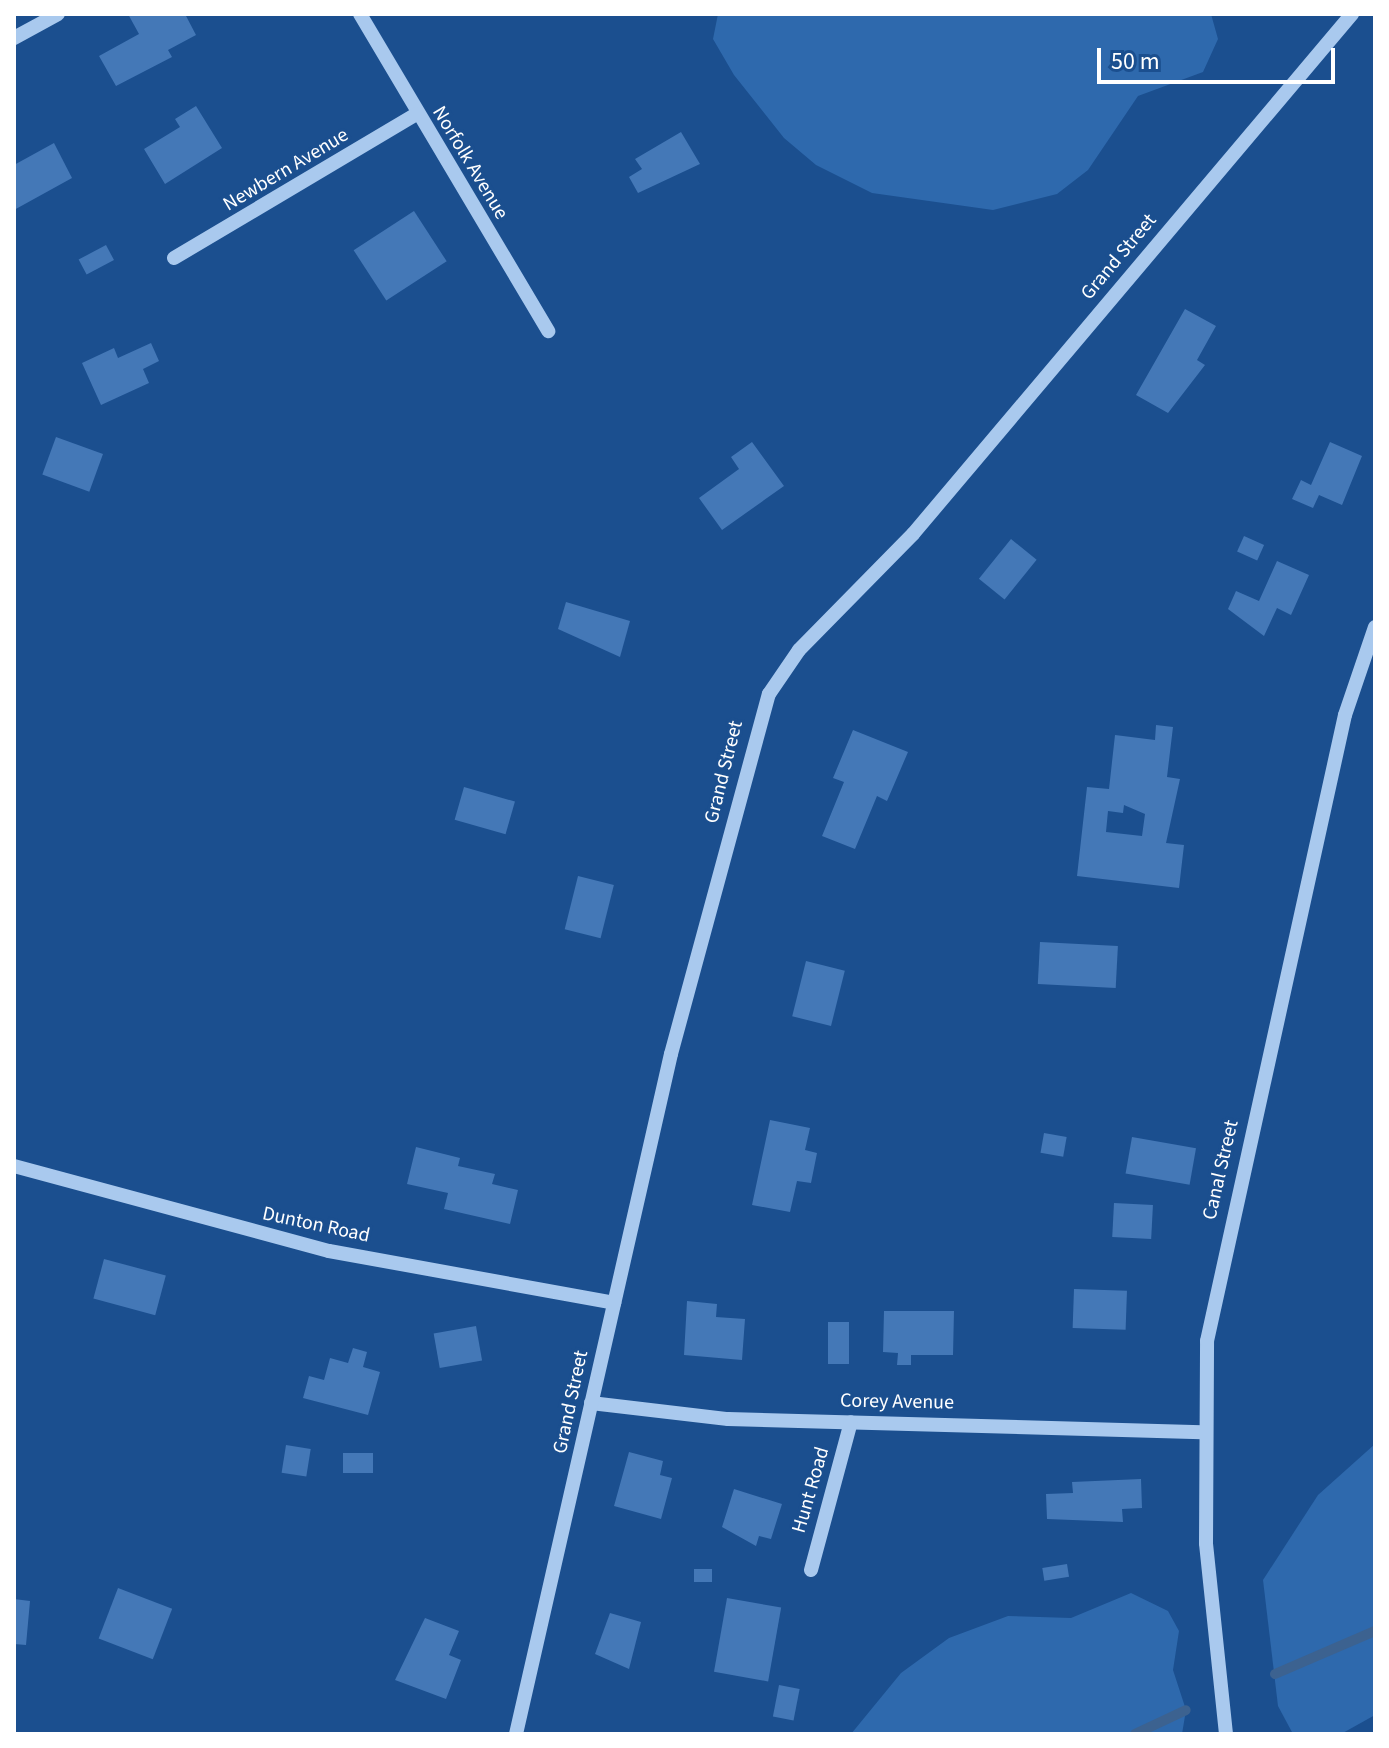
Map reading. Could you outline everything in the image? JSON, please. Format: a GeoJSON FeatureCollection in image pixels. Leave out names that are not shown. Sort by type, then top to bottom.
{"type":"FeatureCollection","features":[{"type":"Feature","properties":{"kind":"street"},"geometry":{"type":"LineString","coordinates":[[14,38],[58,14]]}},
{"type":"Feature","properties":{"kind":"street","name":"Norfolk Avenue"},"geometry":{"type":"LineString","coordinates":[[360,14],[548,331]]}},
{"type":"Feature","properties":{"kind":"street","name":"Grand Street"},"geometry":{"type":"LineString","coordinates":[[516,1734],[614,1303],[744,764],[769,694],[799,650],[913,534],[1352,14]]}},
{"type":"Feature","properties":{"kind":"street","name":"Newbern Avenue"},"geometry":{"type":"LineString","coordinates":[[174,258],[417,114]]}},
{"type":"Feature","properties":{"kind":"street","name":"Canal Street"},"geometry":{"type":"LineString","coordinates":[[1226,1734],[1202,1432],[1207,1341],[1225,1243],[1345,715],[1375,627]]}},
{"type":"Feature","properties":{"kind":"street","name":"Dunton Road"},"geometry":{"type":"LineString","coordinates":[[14,1166],[329,1251],[614,1303]]}},
{"type":"Feature","properties":{"kind":"street","name":"Corey Avenue"},"geometry":{"type":"LineString","coordinates":[[591,1403],[681,1416],[1202,1432]]}},
{"type":"Feature","properties":{"kind":"street","name":"Hunt Road"},"geometry":{"type":"LineString","coordinates":[[811,1570],[851,1422]]}},
{"type":"Feature","properties":{"kind":"shaded area"},"geometry":{"type":"Polygon","coordinates":[[[718,14],[1211,14],[1218,39],[1203,72],[1138,96],[1088,170],[1057,194],[993,210],[872,193],[816,165],[784,138],[734,75],[713,39],[718,14]]]}},
{"type":"Feature","properties":{"kind":"shaded area"},"geometry":{"type":"Polygon","coordinates":[[[1375,1444],[1375,1715],[1341,1734],[1293,1734],[1278,1706],[1263,1580],[1318,1495],[1375,1444]]]}},
{"type":"Feature","properties":{"kind":"shaded area"},"geometry":{"type":"Polygon","coordinates":[[[1131,1593],[1168,1611],[1179,1631],[1173,1670],[1186,1710],[1182,1734],[851,1734],[901,1673],[949,1638],[1008,1616],[1071,1618],[1131,1593]]]}},
{"type":"Feature","properties":{"kind":"building"},"geometry":{"type":"Polygon","coordinates":[[[128,14],[185,14],[196,35],[168,50],[172,57],[116,86],[99,56],[139,34],[128,14]]]}},
{"type":"Feature","properties":{"kind":"building"},"geometry":{"type":"Polygon","coordinates":[[[196,106],[222,148],[165,184],[144,149],[180,127],[175,119],[196,106]]]}},
{"type":"Feature","properties":{"kind":"building"},"geometry":{"type":"Polygon","coordinates":[[[681,132],[700,164],[638,193],[629,177],[642,169],[635,159],[681,132]]]}},
{"type":"Feature","properties":{"kind":"building"},"geometry":{"type":"Polygon","coordinates":[[[54,143],[72,178],[14,210],[14,165],[54,143]]]}},
{"type":"Feature","properties":{"kind":"building"},"geometry":{"type":"Polygon","coordinates":[[[414,211],[447,261],[386,301],[354,250],[414,211]]]}},
{"type":"Feature","properties":{"kind":"building"},"geometry":{"type":"Polygon","coordinates":[[[106,245],[114,260],[87,275],[79,260],[106,245]]]}},
{"type":"Feature","properties":{"kind":"building"},"geometry":{"type":"Polygon","coordinates":[[[1185,309],[1216,326],[1197,360],[1205,365],[1168,413],[1136,395],[1185,309]]]}},
{"type":"Feature","properties":{"kind":"building"},"geometry":{"type":"Polygon","coordinates":[[[151,343],[159,361],[143,369],[149,383],[101,405],[82,363],[114,348],[118,358],[151,343]]]}},
{"type":"Feature","properties":{"kind":"building"},"geometry":{"type":"Polygon","coordinates":[[[56,437],[103,454],[89,492],[42,475],[56,437]]]}},
{"type":"Feature","properties":{"kind":"building"},"geometry":{"type":"Polygon","coordinates":[[[752,442],[784,486],[722,530],[699,498],[739,469],[731,457],[752,442]]]}},
{"type":"Feature","properties":{"kind":"building"},"geometry":{"type":"Polygon","coordinates":[[[1330,442],[1362,456],[1342,505],[1319,495],[1313,508],[1292,499],[1301,480],[1311,485],[1330,442]]]}},
{"type":"Feature","properties":{"kind":"building"},"geometry":{"type":"Polygon","coordinates":[[[1244,536],[1264,545],[1257,560],[1237,552],[1244,536]]]}},
{"type":"Feature","properties":{"kind":"building"},"geometry":{"type":"Polygon","coordinates":[[[1011,539],[1037,560],[1005,599],[979,579],[1011,539]]]}},
{"type":"Feature","properties":{"kind":"building"},"geometry":{"type":"Polygon","coordinates":[[[1277,561],[1309,575],[1291,615],[1277,608],[1264,636],[1228,609],[1236,591],[1259,601],[1277,561]]]}},
{"type":"Feature","properties":{"kind":"building"},"geometry":{"type":"Polygon","coordinates":[[[566,602],[630,621],[620,657],[558,629],[566,602]]]}},
{"type":"Feature","properties":{"kind":"building"},"geometry":{"type":"Polygon","coordinates":[[[1156,725],[1173,727],[1167,777],[1180,779],[1166,843],[1184,845],[1179,888],[1077,876],[1087,787],[1109,789],[1115,735],[1155,740],[1156,725]],[[1124,805],[1123,813],[1108,811],[1106,832],[1142,836],[1145,814],[1124,805]]]}},
{"type":"Feature","properties":{"kind":"building"},"geometry":{"type":"Polygon","coordinates":[[[853,730],[908,752],[887,801],[877,796],[855,849],[822,836],[844,782],[833,778],[853,730]]]}},
{"type":"Feature","properties":{"kind":"building"},"geometry":{"type":"Polygon","coordinates":[[[464,787],[515,802],[506,834],[455,820],[464,787]]]}},
{"type":"Feature","properties":{"kind":"building"},"geometry":{"type":"Polygon","coordinates":[[[578,876],[614,885],[601,938],[565,929],[578,876]]]}},
{"type":"Feature","properties":{"kind":"building"},"geometry":{"type":"Polygon","coordinates":[[[1040,942],[1118,946],[1116,988],[1038,984],[1040,942]]]}},
{"type":"Feature","properties":{"kind":"building"},"geometry":{"type":"Polygon","coordinates":[[[806,961],[845,971],[831,1026],[792,1016],[806,961]]]}},
{"type":"Feature","properties":{"kind":"building"},"geometry":{"type":"Polygon","coordinates":[[[770,1120],[810,1128],[805,1150],[817,1153],[811,1183],[797,1181],[790,1212],[752,1205],[770,1120]]]}},
{"type":"Feature","properties":{"kind":"building"},"geometry":{"type":"Polygon","coordinates":[[[1044,1133],[1067,1137],[1063,1157],[1041,1153],[1044,1133]]]}},
{"type":"Feature","properties":{"kind":"building"},"geometry":{"type":"Polygon","coordinates":[[[1132,1137],[1196,1148],[1190,1185],[1126,1173],[1132,1137]]]}},
{"type":"Feature","properties":{"kind":"building"},"geometry":{"type":"Polygon","coordinates":[[[416,1147],[460,1158],[458,1166],[495,1174],[492,1184],[518,1190],[510,1224],[444,1209],[448,1193],[407,1184],[416,1147]]]}},
{"type":"Feature","properties":{"kind":"building"},"geometry":{"type":"Polygon","coordinates":[[[1114,1203],[1153,1205],[1151,1239],[1112,1237],[1114,1203]]]}},
{"type":"Feature","properties":{"kind":"building"},"geometry":{"type":"Polygon","coordinates":[[[104,1259],[166,1276],[155,1315],[93,1299],[104,1259]]]}},
{"type":"Feature","properties":{"kind":"building"},"geometry":{"type":"Polygon","coordinates":[[[1074,1289],[1127,1291],[1126,1330],[1073,1328],[1074,1289]]]}},
{"type":"Feature","properties":{"kind":"building"},"geometry":{"type":"Polygon","coordinates":[[[687,1301],[717,1304],[716,1317],[745,1319],[742,1360],[684,1355],[687,1301]]]}},
{"type":"Feature","properties":{"kind":"building"},"geometry":{"type":"Polygon","coordinates":[[[884,1311],[954,1311],[953,1355],[911,1355],[911,1365],[897,1365],[898,1353],[883,1352],[884,1311]]]}},
{"type":"Feature","properties":{"kind":"building"},"geometry":{"type":"Polygon","coordinates":[[[828,1322],[849,1322],[849,1364],[828,1364],[828,1322]]]}},
{"type":"Feature","properties":{"kind":"building"},"geometry":{"type":"Polygon","coordinates":[[[476,1326],[482,1360],[440,1368],[434,1333],[476,1326]]]}},
{"type":"Feature","properties":{"kind":"building"},"geometry":{"type":"Polygon","coordinates":[[[353,1348],[367,1352],[363,1367],[380,1372],[368,1415],[303,1398],[309,1376],[324,1380],[330,1358],[348,1363],[353,1348]]]}},
{"type":"Feature","properties":{"kind":"building"},"geometry":{"type":"Polygon","coordinates":[[[286,1445],[311,1449],[306,1477],[282,1473],[286,1445]]]}},
{"type":"Feature","properties":{"kind":"building"},"geometry":{"type":"Polygon","coordinates":[[[629,1452],[663,1461],[660,1475],[672,1478],[661,1519],[614,1506],[629,1452]]]}},
{"type":"Feature","properties":{"kind":"building"},"geometry":{"type":"Polygon","coordinates":[[[343,1453],[373,1453],[373,1473],[343,1473],[343,1453]]]}},
{"type":"Feature","properties":{"kind":"building"},"geometry":{"type":"Polygon","coordinates":[[[1141,1479],[1142,1508],[1122,1509],[1123,1522],[1047,1519],[1046,1494],[1073,1493],[1072,1482],[1141,1479]]]}},
{"type":"Feature","properties":{"kind":"building"},"geometry":{"type":"Polygon","coordinates":[[[734,1489],[782,1504],[771,1539],[759,1536],[756,1546],[722,1527],[734,1489]]]}},
{"type":"Feature","properties":{"kind":"building"},"geometry":{"type":"Polygon","coordinates":[[[1067,1564],[1069,1577],[1044,1581],[1042,1568],[1067,1564]]]}},
{"type":"Feature","properties":{"kind":"building"},"geometry":{"type":"Polygon","coordinates":[[[694,1569],[712,1569],[712,1582],[694,1582],[694,1569]]]}},
{"type":"Feature","properties":{"kind":"building"},"geometry":{"type":"Polygon","coordinates":[[[118,1588],[172,1609],[153,1659],[99,1638],[118,1588]]]}},
{"type":"Feature","properties":{"kind":"building"},"geometry":{"type":"Polygon","coordinates":[[[727,1598],[781,1608],[768,1681],[714,1672],[727,1598]]]}},
{"type":"Feature","properties":{"kind":"building"},"geometry":{"type":"Polygon","coordinates":[[[14,1599],[30,1601],[26,1645],[14,1644],[14,1599]]]}},
{"type":"Feature","properties":{"kind":"building"},"geometry":{"type":"Polygon","coordinates":[[[610,1613],[641,1622],[629,1669],[595,1654],[610,1613]]]}},
{"type":"Feature","properties":{"kind":"building"},"geometry":{"type":"Polygon","coordinates":[[[425,1618],[459,1631],[449,1655],[461,1660],[446,1699],[395,1680],[425,1618]]]}},
{"type":"Feature","properties":{"kind":"building"},"geometry":{"type":"Polygon","coordinates":[[[779,1685],[800,1689],[794,1720],[773,1716],[779,1685]]]}},
{"type":"Feature","properties":{"kind":"waterway"},"geometry":{"type":"LineString","coordinates":[[1275,1674],[1375,1631]]}},
{"type":"Feature","properties":{"kind":"waterway"},"geometry":{"type":"LineString","coordinates":[[1135,1734],[1186,1710]]}}]}
